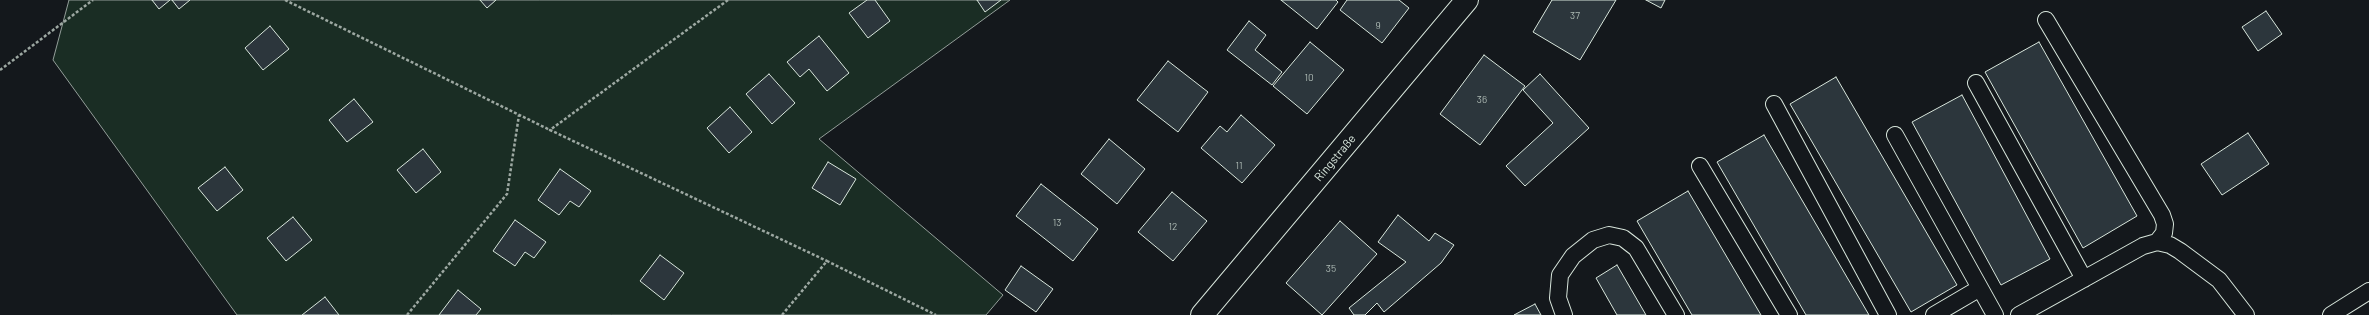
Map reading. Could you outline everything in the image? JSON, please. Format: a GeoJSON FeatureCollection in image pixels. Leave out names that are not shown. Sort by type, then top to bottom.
{"type":"FeatureCollection","features":[{"type":"Feature","properties":{"kind":"street","name":"Ringstraße"},"geometry":{"type":"LineString","coordinates":[[1202,315],[1467,0]]}},
{"type":"Feature","properties":{"kind":"lane"},"geometry":{"type":"LineString","coordinates":[[2046,20],[2162,215],[2165,224],[2164,233],[2157,242]]}},
{"type":"Feature","properties":{"kind":"lane"},"geometry":{"type":"LineString","coordinates":[[1976,83],[2084,279]]}},
{"type":"Feature","properties":{"kind":"lane"},"geometry":{"type":"LineString","coordinates":[[1774,104],[1888,315]]}},
{"type":"Feature","properties":{"kind":"lane"},"geometry":{"type":"LineString","coordinates":[[1895,135],[1995,315]]}},
{"type":"Feature","properties":{"kind":"lane"},"geometry":{"type":"LineString","coordinates":[[1700,166],[1790,315]]}},
{"type":"Feature","properties":{"kind":"lane"},"geometry":{"type":"LineString","coordinates":[[1564,315],[1558,298],[1560,275],[1572,256],[1593,240],[1609,234],[1623,238],[1636,248],[1676,315]]}},
{"type":"Feature","properties":{"kind":"lane"},"geometry":{"type":"LineString","coordinates":[[2019,315],[2143,246],[2157,242],[2170,245],[2195,260],[2219,280],[2246,315]]}},
{"type":"Feature","properties":{"kind":"lane"},"geometry":{"type":"LineString","coordinates":[[1934,315],[1980,288]]}},
{"type":"Feature","properties":{"kind":"lane"},"geometry":{"type":"LineString","coordinates":[[2331,315],[2369,291]]}},
{"type":"Feature","properties":{"kind":"path"},"geometry":{"type":"LineString","coordinates":[[0,70],[93,0]]}},
{"type":"Feature","properties":{"kind":"path"},"geometry":{"type":"LineString","coordinates":[[285,0],[519,115],[827,261],[936,315]]}},
{"type":"Feature","properties":{"kind":"path"},"geometry":{"type":"LineString","coordinates":[[550,130],[728,0]]}},
{"type":"Feature","properties":{"kind":"path"},"geometry":{"type":"LineString","coordinates":[[407,315],[507,194],[519,115]]}},
{"type":"Feature","properties":{"kind":"path"},"geometry":{"type":"LineString","coordinates":[[782,315],[827,261]]}},
{"type":"Feature","properties":{"kind":"green space"},"geometry":{"type":"Polygon","coordinates":[[[69,0],[1010,0],[819,139],[1003,295],[986,315],[237,315],[53,60],[69,0]]]}},
{"type":"Feature","properties":{"kind":"building"},"geometry":{"type":"Polygon","coordinates":[[[152,0],[170,0],[159,9],[152,0]]]}},
{"type":"Feature","properties":{"kind":"building"},"geometry":{"type":"Polygon","coordinates":[[[172,0],[190,0],[179,9],[172,0]]]}},
{"type":"Feature","properties":{"kind":"building"},"geometry":{"type":"Polygon","coordinates":[[[480,0],[496,0],[487,8],[480,0]]]}},
{"type":"Feature","properties":{"kind":"building"},"geometry":{"type":"Polygon","coordinates":[[[867,0],[875,0],[890,21],[868,38],[849,13],[867,0]]]}},
{"type":"Feature","properties":{"kind":"building"},"geometry":{"type":"Polygon","coordinates":[[[977,0],[1001,0],[985,12],[977,0]]]}},
{"type":"Feature","properties":{"kind":"building"},"geometry":{"type":"Polygon","coordinates":[[[1281,0],[1336,0],[1338,2],[1317,29],[1281,0]]]}},
{"type":"Feature","properties":{"kind":"building"},"geometry":{"type":"Polygon","coordinates":[[[1347,0],[1399,0],[1409,8],[1382,43],[1340,10],[1347,0]]]}},
{"type":"Feature","properties":{"kind":"building"},"geometry":{"type":"Polygon","coordinates":[[[1552,0],[1616,0],[1580,60],[1533,32],[1552,0]]]}},
{"type":"Feature","properties":{"kind":"building"},"geometry":{"type":"Polygon","coordinates":[[[1646,0],[1665,0],[1661,8],[1646,0]]]}},
{"type":"Feature","properties":{"kind":"building"},"geometry":{"type":"Polygon","coordinates":[[[2266,11],[2282,34],[2258,51],[2242,27],[2266,11]]]}},
{"type":"Feature","properties":{"kind":"building"},"geometry":{"type":"Polygon","coordinates":[[[1249,21],[1266,35],[1255,50],[1282,72],[1272,85],[1227,50],[1249,21]]]}},
{"type":"Feature","properties":{"kind":"building"},"geometry":{"type":"Polygon","coordinates":[[[270,26],[289,49],[263,70],[245,48],[270,26]]]}},
{"type":"Feature","properties":{"kind":"building"},"geometry":{"type":"Polygon","coordinates":[[[819,36],[849,73],[827,91],[809,69],[800,77],[787,62],[819,36]]]}},
{"type":"Feature","properties":{"kind":"building"},"geometry":{"type":"Polygon","coordinates":[[[1310,42],[1344,70],[1307,114],[1273,86],[1310,42]]]}},
{"type":"Feature","properties":{"kind":"building"},"geometry":{"type":"Polygon","coordinates":[[[2039,42],[2137,216],[2083,248],[1985,72],[2039,42]]]}},
{"type":"Feature","properties":{"kind":"building"},"geometry":{"type":"Polygon","coordinates":[[[1484,55],[1525,86],[1480,145],[1440,114],[1484,55]]]}},
{"type":"Feature","properties":{"kind":"building"},"geometry":{"type":"Polygon","coordinates":[[[1168,61],[1208,92],[1178,132],[1137,100],[1168,61]]]}},
{"type":"Feature","properties":{"kind":"building"},"geometry":{"type":"Polygon","coordinates":[[[769,74],[795,103],[772,124],[746,94],[769,74]]]}},
{"type":"Feature","properties":{"kind":"building"},"geometry":{"type":"Polygon","coordinates":[[[1540,74],[1589,128],[1525,186],[1506,166],[1553,123],[1523,90],[1540,74]]]}},
{"type":"Feature","properties":{"kind":"building"},"geometry":{"type":"Polygon","coordinates":[[[1836,77],[1957,285],[1911,312],[1790,104],[1836,77]]]}},
{"type":"Feature","properties":{"kind":"building"},"geometry":{"type":"Polygon","coordinates":[[[1962,95],[2050,259],[2001,285],[1912,122],[1962,95]]]}},
{"type":"Feature","properties":{"kind":"building"},"geometry":{"type":"Polygon","coordinates":[[[354,99],[373,122],[347,142],[329,120],[354,99]]]}},
{"type":"Feature","properties":{"kind":"building"},"geometry":{"type":"Polygon","coordinates":[[[730,107],[752,132],[729,153],[707,128],[730,107]]]}},
{"type":"Feature","properties":{"kind":"building"},"geometry":{"type":"Polygon","coordinates":[[[1241,115],[1275,145],[1242,183],[1201,148],[1220,126],[1227,132],[1241,115]]]}},
{"type":"Feature","properties":{"kind":"building"},"geometry":{"type":"Polygon","coordinates":[[[2248,133],[2269,164],[2222,195],[2201,164],[2248,133]]]}},
{"type":"Feature","properties":{"kind":"building"},"geometry":{"type":"Polygon","coordinates":[[[1764,135],[1869,315],[1806,315],[1717,162],[1764,135]]]}},
{"type":"Feature","properties":{"kind":"building"},"geometry":{"type":"Polygon","coordinates":[[[1109,139],[1145,169],[1117,204],[1081,174],[1109,139]]]}},
{"type":"Feature","properties":{"kind":"building"},"geometry":{"type":"Polygon","coordinates":[[[423,149],[441,172],[416,193],[397,170],[423,149]]]}},
{"type":"Feature","properties":{"kind":"building"},"geometry":{"type":"Polygon","coordinates":[[[828,162],[856,179],[840,205],[812,188],[828,162]]]}},
{"type":"Feature","properties":{"kind":"building"},"geometry":{"type":"Polygon","coordinates":[[[225,167],[243,190],[217,211],[198,188],[225,167]]]}},
{"type":"Feature","properties":{"kind":"building"},"geometry":{"type":"Polygon","coordinates":[[[560,169],[591,191],[579,207],[570,201],[559,215],[538,200],[560,169]]]}},
{"type":"Feature","properties":{"kind":"building"},"geometry":{"type":"Polygon","coordinates":[[[1041,184],[1098,229],[1073,261],[1016,216],[1041,184]]]}},
{"type":"Feature","properties":{"kind":"building"},"geometry":{"type":"Polygon","coordinates":[[[1688,191],[1761,315],[1692,315],[1637,221],[1688,191]]]}},
{"type":"Feature","properties":{"kind":"building"},"geometry":{"type":"Polygon","coordinates":[[[1172,192],[1207,221],[1173,261],[1138,232],[1172,192]]]}},
{"type":"Feature","properties":{"kind":"building"},"geometry":{"type":"Polygon","coordinates":[[[1398,215],[1429,241],[1435,233],[1454,245],[1441,263],[1384,312],[1377,303],[1365,315],[1354,315],[1349,308],[1406,262],[1378,242],[1398,215]]]}},
{"type":"Feature","properties":{"kind":"building"},"geometry":{"type":"Polygon","coordinates":[[[293,217],[312,240],[286,261],[267,238],[293,217]]]}},
{"type":"Feature","properties":{"kind":"building"},"geometry":{"type":"Polygon","coordinates":[[[515,220],[546,242],[534,258],[525,252],[515,266],[493,251],[515,220]]]}},
{"type":"Feature","properties":{"kind":"building"},"geometry":{"type":"Polygon","coordinates":[[[1340,221],[1377,254],[1322,315],[1286,283],[1340,221]]]}},
{"type":"Feature","properties":{"kind":"building"},"geometry":{"type":"Polygon","coordinates":[[[660,255],[684,273],[664,300],[640,281],[660,255]]]}},
{"type":"Feature","properties":{"kind":"building"},"geometry":{"type":"Polygon","coordinates":[[[1617,265],[1646,315],[1617,315],[1596,278],[1617,265]]]}},
{"type":"Feature","properties":{"kind":"building"},"geometry":{"type":"Polygon","coordinates":[[[1021,266],[1053,289],[1036,312],[1005,290],[1021,266]]]}},
{"type":"Feature","properties":{"kind":"building"},"geometry":{"type":"Polygon","coordinates":[[[458,290],[481,309],[476,315],[439,315],[458,290]]]}},
{"type":"Feature","properties":{"kind":"building"},"geometry":{"type":"Polygon","coordinates":[[[325,297],[339,315],[302,315],[325,297]]]}},
{"type":"Feature","properties":{"kind":"building"},"geometry":{"type":"Polygon","coordinates":[[[1535,304],[1541,315],[1514,315],[1535,304]]]}}]}
